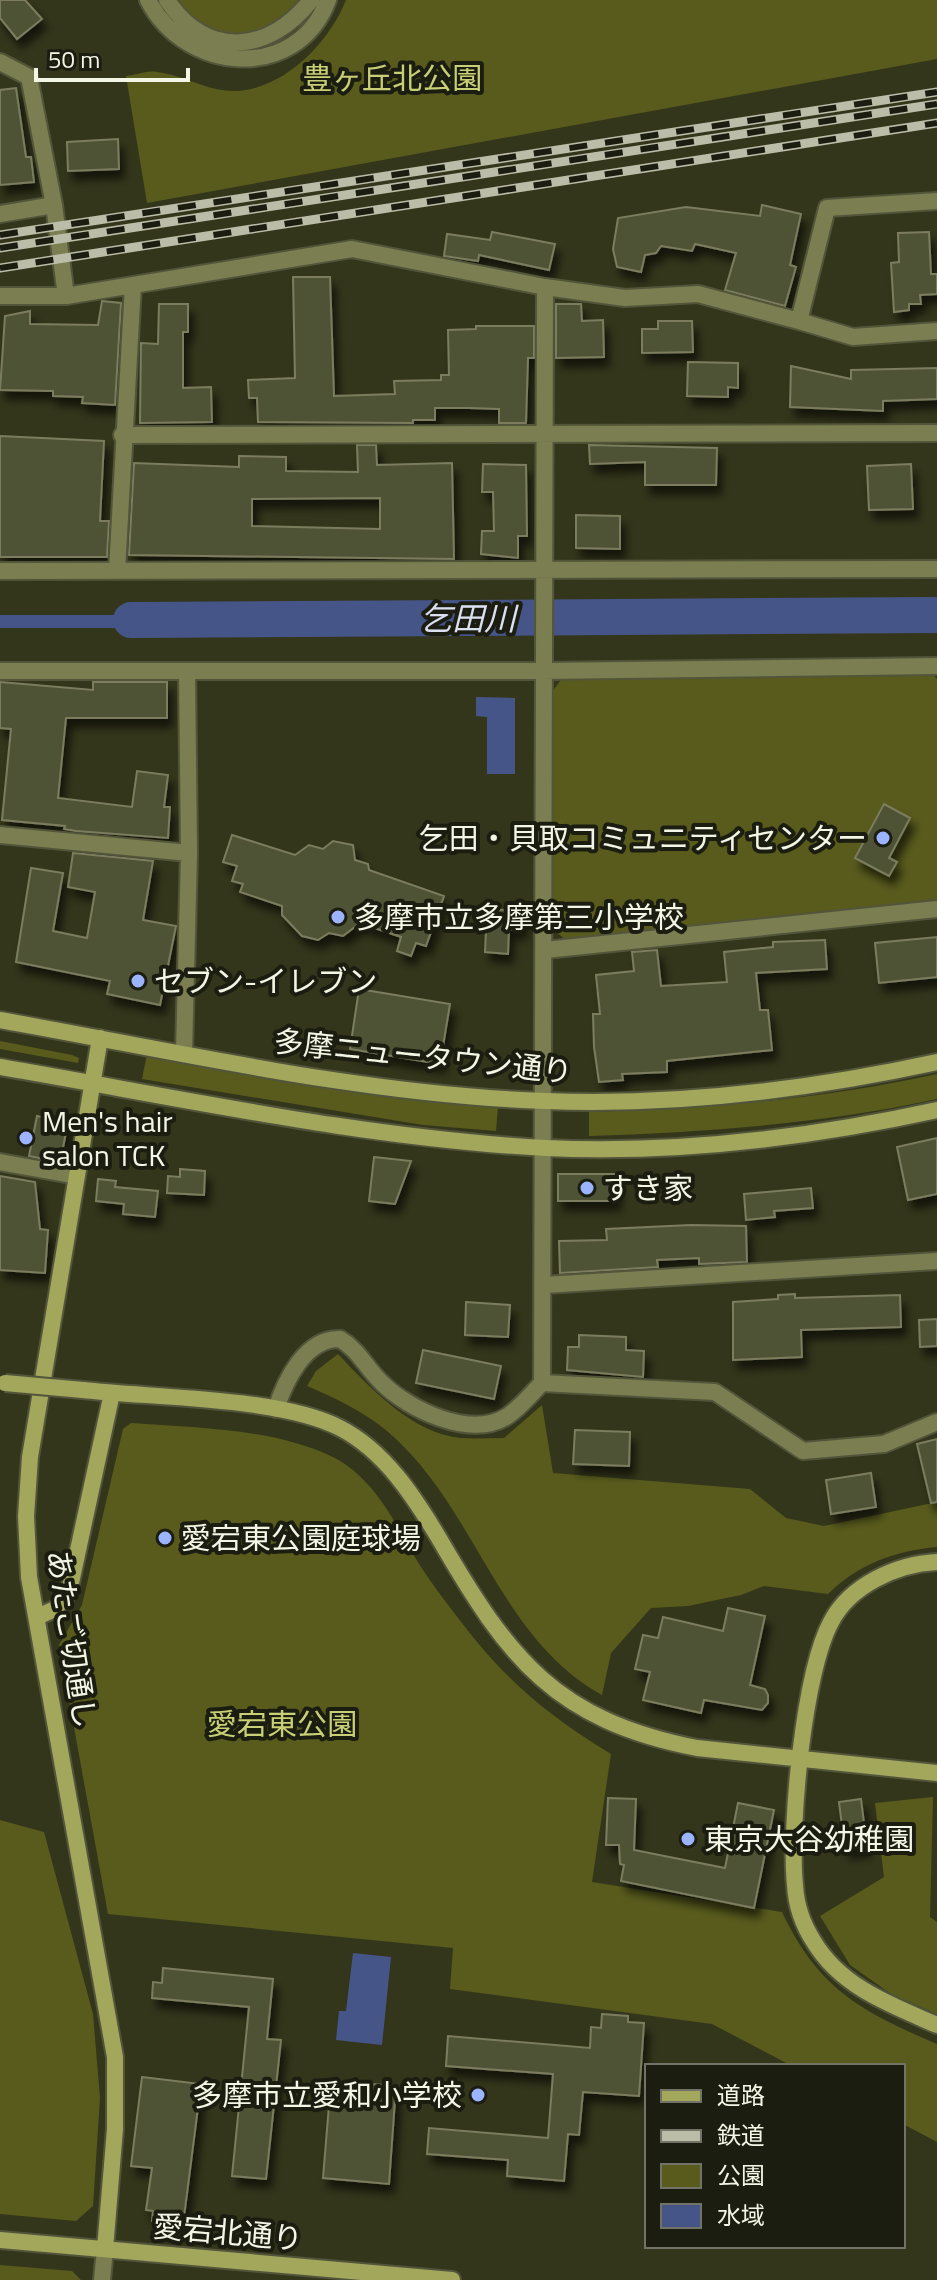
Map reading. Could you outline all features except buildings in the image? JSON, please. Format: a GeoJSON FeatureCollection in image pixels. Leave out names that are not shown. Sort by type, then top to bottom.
{"type":"FeatureCollection","features":[{"type":"Feature","properties":{"kind":"street"},"geometry":{"type":"LineString","coordinates":[[148,0],[155,13],[180,41],[213,56],[248,59],[294,43],[309,29],[328,0]]}},
{"type":"Feature","properties":{"kind":"street"},"geometry":{"type":"LineString","coordinates":[[167,0],[178,17],[199,33],[224,42],[248,42],[273,36],[294,21],[311,0]]}},
{"type":"Feature","properties":{"kind":"street"},"geometry":{"type":"LineString","coordinates":[[0,62],[29,77],[54,205],[66,296]]}},
{"type":"Feature","properties":{"kind":"street"},"geometry":{"type":"LineString","coordinates":[[799,321],[827,208],[937,201]]}},
{"type":"Feature","properties":{"kind":"street"},"geometry":{"type":"LineString","coordinates":[[0,214],[54,205]]}},
{"type":"Feature","properties":{"kind":"street"},"geometry":{"type":"LineString","coordinates":[[0,296],[66,296],[352,249],[545,287],[625,298],[698,294],[853,337],[937,331]]}},
{"type":"Feature","properties":{"kind":"street"},"geometry":{"type":"LineString","coordinates":[[117,571],[122,435],[133,285]]}},
{"type":"Feature","properties":{"kind":"street"},"geometry":{"type":"LineString","coordinates":[[276,1409],[283,1386],[310,1348],[331,1339],[340,1339],[356,1348],[375,1376],[395,1396],[425,1412],[454,1421],[477,1423],[505,1418],[542,1383],[545,287]]}},
{"type":"Feature","properties":{"kind":"street"},"geometry":{"type":"LineString","coordinates":[[122,435],[937,433]]}},
{"type":"Feature","properties":{"kind":"street"},"geometry":{"type":"LineString","coordinates":[[0,571],[937,569]]}},
{"type":"Feature","properties":{"kind":"street"},"geometry":{"type":"LineString","coordinates":[[0,671],[542,671],[937,666]]}},
{"type":"Feature","properties":{"kind":"street"},"geometry":{"type":"LineString","coordinates":[[184,1053],[189,853],[187,672]]}},
{"type":"Feature","properties":{"kind":"street"},"geometry":{"type":"LineString","coordinates":[[0,835],[189,853]]}},
{"type":"Feature","properties":{"kind":"street"},"geometry":{"type":"LineString","coordinates":[[545,950],[937,909]]}},
{"type":"Feature","properties":{"kind":"street","name":"多摩ニュータウン通り"},"geometry":{"type":"LineString","coordinates":[[0,1020],[403,1088],[545,1101],[685,1099],[785,1091],[937,1062]]}},
{"type":"Feature","properties":{"kind":"street","name":"あたご切通し"},"geometry":{"type":"LineString","coordinates":[[100,1038],[30,1457],[26,1516],[29,1577],[115,2057],[115,2129],[105,2249]]}},
{"type":"Feature","properties":{"kind":"street"},"geometry":{"type":"LineString","coordinates":[[0,1067],[422,1137],[545,1148],[677,1146],[794,1137],[937,1110]]}},
{"type":"Feature","properties":{"kind":"street"},"geometry":{"type":"LineString","coordinates":[[0,1162],[77,1176]]}},
{"type":"Feature","properties":{"kind":"street"},"geometry":{"type":"LineString","coordinates":[[544,1285],[937,1261]]}},
{"type":"Feature","properties":{"kind":"street"},"geometry":{"type":"LineString","coordinates":[[3,1382],[276,1409],[340,1428],[392,1470],[418,1502],[478,1606],[504,1642],[525,1666],[566,1700],[624,1730],[661,1741],[802,1760],[937,1773]]}},
{"type":"Feature","properties":{"kind":"street"},"geometry":{"type":"LineString","coordinates":[[542,1383],[715,1392],[803,1451],[884,1444],[937,1422]]}},
{"type":"Feature","properties":{"kind":"street"},"geometry":{"type":"LineString","coordinates":[[37,1617],[55,1609],[69,1592],[112,1393]]}},
{"type":"Feature","properties":{"kind":"street"},"geometry":{"type":"LineString","coordinates":[[937,1562],[921,1563],[884,1575],[852,1594],[831,1621],[815,1661],[802,1760],[794,1863],[798,1907],[805,1925],[832,1966],[850,1983],[937,2025]]}},
{"type":"Feature","properties":{"kind":"street","name":"愛宕北通り"},"geometry":{"type":"LineString","coordinates":[[0,2240],[452,2280]]}},
{"type":"Feature","properties":{"kind":"street"},"geometry":{"type":"LineString","coordinates":[[102,2280],[105,2249]]}},
{"type":"Feature","properties":{"kind":"green space"},"geometry":{"type":"Polygon","coordinates":[[[174,0],[303,0],[281,18],[256,32],[229,36],[201,27],[174,0]]]}},
{"type":"Feature","properties":{"kind":"green space","name":"豊ヶ丘北公園"},"geometry":{"type":"Polygon","coordinates":[[[346,0],[937,0],[937,59],[147,203],[126,76],[153,72],[226,91],[254,88],[271,82],[303,61],[328,32],[346,0]]]}},
{"type":"Feature","properties":{"kind":"green space"},"geometry":{"type":"Polygon","coordinates":[[[930,671],[937,679],[937,902],[568,942],[553,929],[552,692],[566,673],[930,671]]]}},
{"type":"Feature","properties":{"kind":"green space"},"geometry":{"type":"Polygon","coordinates":[[[0,1041],[72,1055],[79,1058],[78,1063],[0,1049],[0,1041]]]}},
{"type":"Feature","properties":{"kind":"green space"},"geometry":{"type":"Polygon","coordinates":[[[147,1054],[402,1097],[498,1107],[496,1131],[423,1125],[142,1079],[147,1054]]]}},
{"type":"Feature","properties":{"kind":"green space"},"geometry":{"type":"Polygon","coordinates":[[[937,1074],[937,1099],[894,1108],[764,1125],[589,1136],[589,1112],[764,1101],[851,1090],[937,1074]]]}},
{"type":"Feature","properties":{"kind":"green space"},"geometry":{"type":"Polygon","coordinates":[[[338,1354],[408,1418],[442,1434],[460,1438],[504,1438],[542,1405],[553,1473],[750,1489],[786,1518],[824,1526],[937,1502],[937,1547],[878,1561],[852,1575],[828,1594],[764,1586],[741,1595],[688,1606],[651,1608],[611,1653],[602,1695],[566,1670],[537,1640],[511,1606],[443,1496],[417,1461],[368,1417],[307,1386],[316,1371],[338,1354]]]}},
{"type":"Feature","properties":{"kind":"green space","name":"愛宕東公園"},"geometry":{"type":"Polygon","coordinates":[[[131,1423],[260,1435],[310,1447],[347,1465],[370,1487],[436,1589],[495,1663],[548,1711],[611,1754],[592,1882],[782,1912],[811,1961],[845,1995],[886,2020],[937,2044],[937,2142],[905,2125],[905,2064],[788,2064],[712,2024],[450,1989],[453,1948],[108,1914],[59,1645],[82,1605],[123,1429],[131,1423]]]}},
{"type":"Feature","properties":{"kind":"green space"},"geometry":{"type":"Polygon","coordinates":[[[933,1797],[930,1917],[937,1922],[937,2014],[891,1994],[850,1965],[820,1916],[884,1877],[875,1803],[933,1797]]]}},
{"type":"Feature","properties":{"kind":"green space"},"geometry":{"type":"Polygon","coordinates":[[[0,1820],[44,1832],[93,2014],[100,2098],[93,2206],[76,2221],[0,2214],[0,1820]]]}},
{"type":"Feature","properties":{"kind":"green space"},"geometry":{"type":"Polygon","coordinates":[[[0,2265],[72,2271],[81,2280],[0,2280],[0,2265]]]}},
{"type":"Feature","properties":{"kind":"water"},"geometry":{"type":"Polygon","coordinates":[[[0,615],[181,615],[179,628],[0,628],[0,615]]]}},
{"type":"Feature","properties":{"kind":"water"},"geometry":{"type":"Polygon","coordinates":[[[476,697],[515,698],[515,774],[487,774],[487,717],[476,716],[476,697]]]}},
{"type":"Feature","properties":{"kind":"water"},"geometry":{"type":"Polygon","coordinates":[[[353,1953],[391,1957],[382,2045],[336,2040],[339,2011],[346,2011],[353,1953]]]}},
{"type":"Feature","properties":{"kind":"waterway","name":"乞田川"},"geometry":{"type":"LineString","coordinates":[[131,620],[937,615]]}},
{"type":"Feature","properties":{"kind":"railway"},"geometry":{"type":"LineString","coordinates":[[0,235],[937,92]]}},
{"type":"Feature","properties":{"kind":"railway"},"geometry":{"type":"LineString","coordinates":[[0,248],[937,104]]}},
{"type":"Feature","properties":{"kind":"railway"},"geometry":{"type":"LineString","coordinates":[[0,268],[937,123]]}},
{"type":"Feature","properties":{"kind":"place","name":"乞田・貝取コミュニティセンター"},"geometry":{"type":"Point","coordinates":[883,838]}},
{"type":"Feature","properties":{"kind":"place","name":"多摩市立多摩第三小学校"},"geometry":{"type":"Point","coordinates":[338,917]}},
{"type":"Feature","properties":{"kind":"place","name":"セブン-イレブン"},"geometry":{"type":"Point","coordinates":[138,981]}},
{"type":"Feature","properties":{"kind":"place","name":"Men's hair salon TCK"},"geometry":{"type":"Point","coordinates":[26,1138]}},
{"type":"Feature","properties":{"kind":"place","name":"すき家"},"geometry":{"type":"Point","coordinates":[587,1188]}},
{"type":"Feature","properties":{"kind":"place","name":"愛宕東公園庭球場"},"geometry":{"type":"Point","coordinates":[165,1538]}},
{"type":"Feature","properties":{"kind":"place","name":"東京大谷幼稚園"},"geometry":{"type":"Point","coordinates":[688,1839]}},
{"type":"Feature","properties":{"kind":"place","name":"多摩市立愛和小学校"},"geometry":{"type":"Point","coordinates":[478,2095]}}]}
